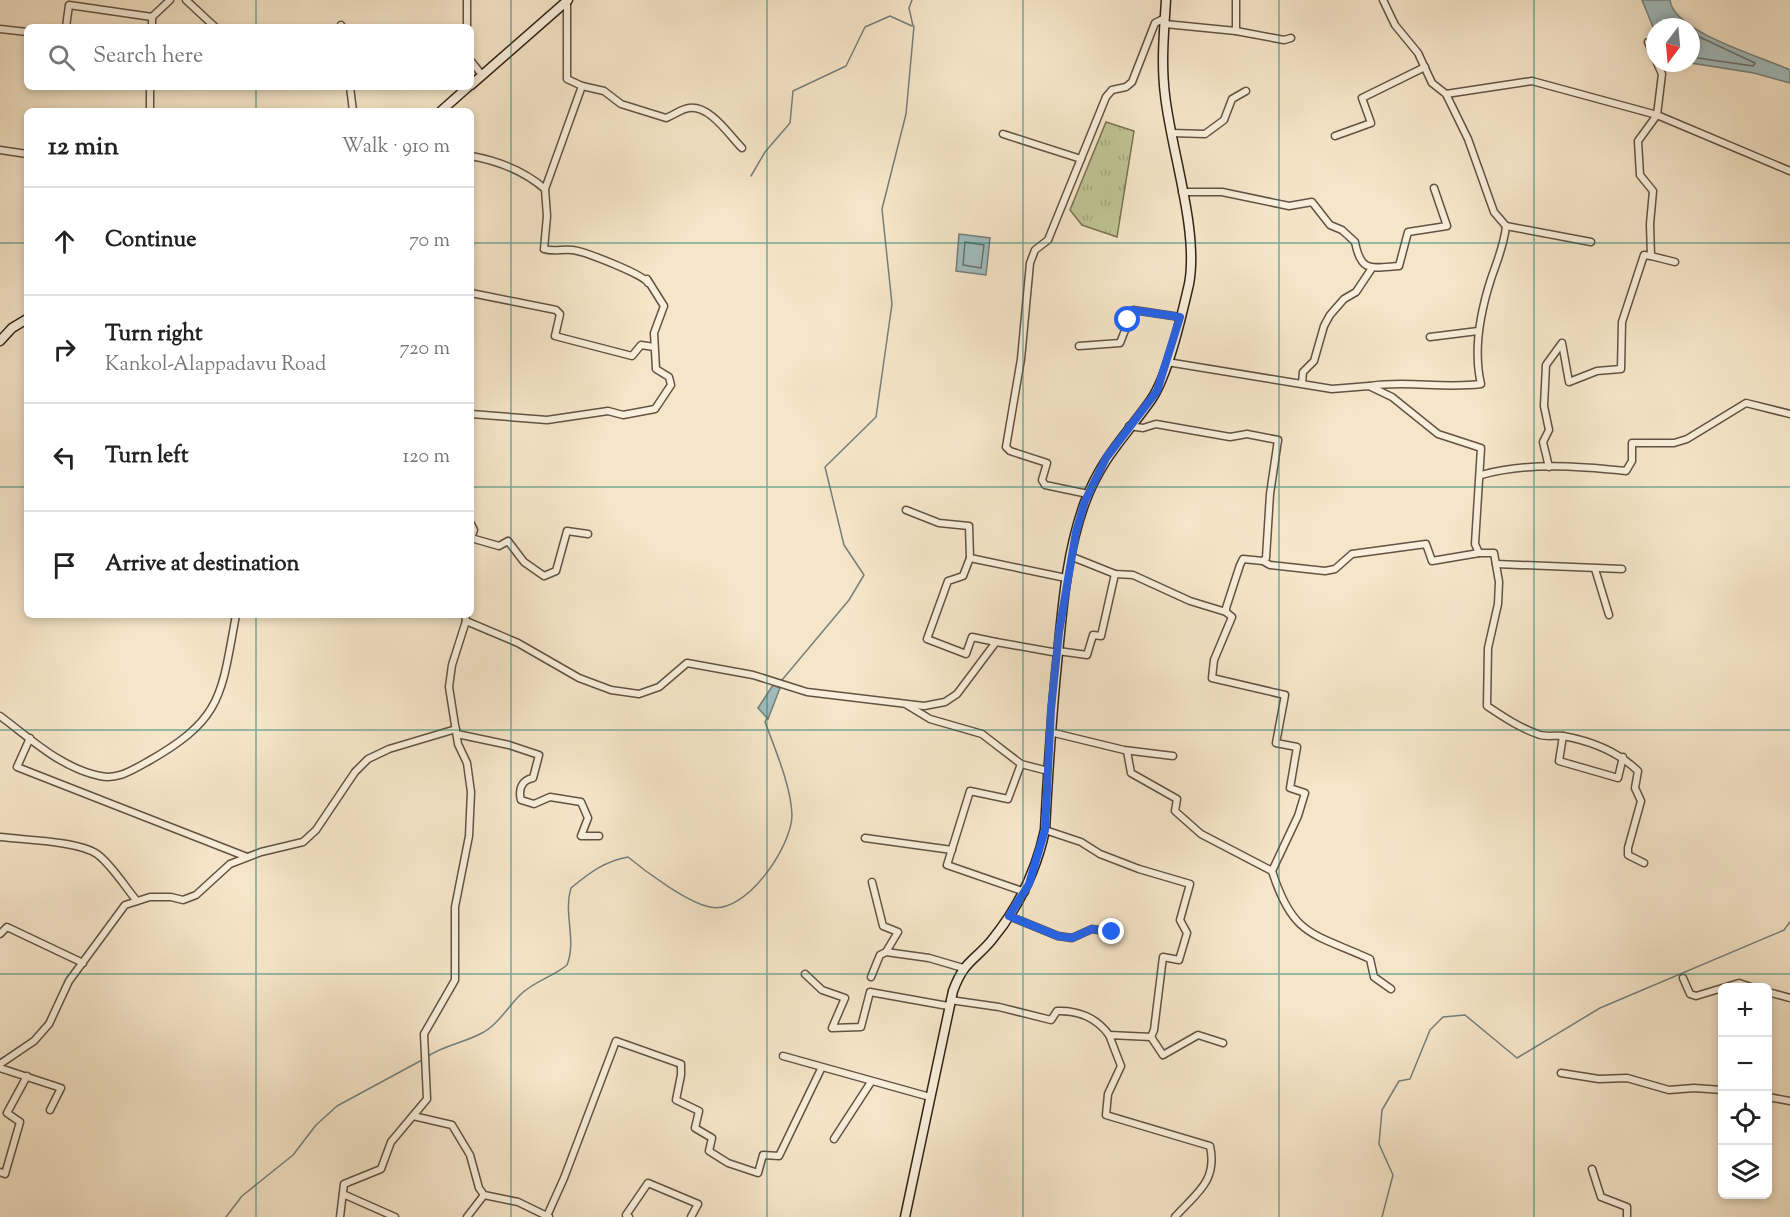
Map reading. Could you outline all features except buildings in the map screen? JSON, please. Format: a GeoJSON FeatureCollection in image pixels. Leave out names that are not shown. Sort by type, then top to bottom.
{"type":"FeatureCollection","features":[{"type":"Feature","properties":{"kind":"main road"},"geometry":{"type":"LineString","coordinates":[[905,1217],[949,1003],[963,968],[990,942],[1009,916],[1036,867],[1045,830],[1050,732],[1070,556],[1089,494],[1106,458],[1151,401],[1162,380],[1189,282],[1190,257],[1182,192],[1162,65],[1166,0]]}},
{"type":"Feature","properties":{"kind":"main road"},"geometry":{"type":"LineString","coordinates":[[474,82],[567,1]]}},
{"type":"Feature","properties":{"kind":"main road"},"geometry":{"type":"LineString","coordinates":[[444,108],[465,90]]}},
{"type":"Feature","properties":{"kind":"main road"},"geometry":{"type":"LineString","coordinates":[[0,341],[12,328],[24,321]]}},
{"type":"Feature","properties":{"kind":"street"},"geometry":{"type":"LineString","coordinates":[[152,24],[152,17],[170,0]]}},
{"type":"Feature","properties":{"kind":"street"},"geometry":{"type":"LineString","coordinates":[[186,0],[212,24]]}},
{"type":"Feature","properties":{"kind":"street"},"geometry":{"type":"LineString","coordinates":[[467,0],[467,24]]}},
{"type":"Feature","properties":{"kind":"street"},"geometry":{"type":"LineString","coordinates":[[1236,0],[1236,31]]}},
{"type":"Feature","properties":{"kind":"street"},"geometry":{"type":"LineString","coordinates":[[1383,0],[1395,25],[1418,52],[1432,83],[1446,94],[1468,139],[1494,212],[1506,226],[1591,242]]}},
{"type":"Feature","properties":{"kind":"street"},"geometry":{"type":"LineString","coordinates":[[567,1],[567,79],[582,86],[604,91],[621,104],[666,118],[684,109],[699,109],[707,113],[742,148]]}},
{"type":"Feature","properties":{"kind":"street"},"geometry":{"type":"LineString","coordinates":[[66,24],[69,5],[152,17]]}},
{"type":"Feature","properties":{"kind":"street"},"geometry":{"type":"LineString","coordinates":[[1089,494],[1045,485],[1042,480],[1047,463],[1045,461],[1010,451],[1006,447],[1022,359],[1030,263],[1035,250],[1048,240],[1106,97],[1112,90],[1126,87],[1132,82],[1155,23],[1165,21],[1284,40],[1291,38]]}},
{"type":"Feature","properties":{"kind":"street"},"geometry":{"type":"LineString","coordinates":[[0,29],[24,32]]}},
{"type":"Feature","properties":{"kind":"street"},"geometry":{"type":"LineString","coordinates":[[474,65],[482,75]]}},
{"type":"Feature","properties":{"kind":"street"},"geometry":{"type":"LineString","coordinates":[[1335,136],[1371,123],[1362,98],[1425,67]]}},
{"type":"Feature","properties":{"kind":"street"},"geometry":{"type":"LineString","coordinates":[[1651,256],[1650,224],[1653,191],[1640,176],[1638,141],[1657,115],[1661,72]]}},
{"type":"Feature","properties":{"kind":"street"},"geometry":{"type":"LineString","coordinates":[[1446,94],[1532,81],[1657,115],[1790,171]]}},
{"type":"Feature","properties":{"kind":"street"},"geometry":{"type":"LineString","coordinates":[[474,414],[547,420],[608,411],[623,415],[655,408],[671,385],[669,377],[656,369],[654,347],[656,322],[664,306],[647,279],[640,274],[613,266],[594,254],[544,249],[547,216],[544,189],[582,86]]}},
{"type":"Feature","properties":{"kind":"street"},"geometry":{"type":"LineString","coordinates":[[150,90],[150,108]]}},
{"type":"Feature","properties":{"kind":"street"},"geometry":{"type":"LineString","coordinates":[[350,90],[353,108]]}},
{"type":"Feature","properties":{"kind":"street"},"geometry":{"type":"LineString","coordinates":[[1171,133],[1205,134],[1224,120],[1232,99],[1246,91]]}},
{"type":"Feature","properties":{"kind":"street"},"geometry":{"type":"LineString","coordinates":[[1003,134],[1081,159]]}},
{"type":"Feature","properties":{"kind":"street"},"geometry":{"type":"LineString","coordinates":[[0,150],[24,154]]}},
{"type":"Feature","properties":{"kind":"street"},"geometry":{"type":"LineString","coordinates":[[474,157],[491,160],[520,171],[544,189]]}},
{"type":"Feature","properties":{"kind":"street"},"geometry":{"type":"LineString","coordinates":[[1182,192],[1222,192],[1289,206],[1312,202],[1330,225],[1342,230],[1355,242],[1355,253],[1360,261],[1372,268],[1399,266],[1408,232],[1447,226],[1434,188]]}},
{"type":"Feature","properties":{"kind":"street"},"geometry":{"type":"LineString","coordinates":[[1167,362],[1332,389],[1396,382],[1452,388],[1481,384],[1476,366],[1478,331],[1491,278],[1504,242],[1506,226]]}},
{"type":"Feature","properties":{"kind":"street"},"geometry":{"type":"LineString","coordinates":[[1549,467],[1543,442],[1549,430],[1544,406],[1546,365],[1562,344],[1569,382],[1597,371],[1621,369],[1622,322],[1644,255],[1675,262]]}},
{"type":"Feature","properties":{"kind":"street"},"geometry":{"type":"LineString","coordinates":[[1302,383],[1303,372],[1314,361],[1324,326],[1344,299],[1356,292],[1372,268]]}},
{"type":"Feature","properties":{"kind":"street"},"geometry":{"type":"LineString","coordinates":[[647,279],[649,289]]}},
{"type":"Feature","properties":{"kind":"street"},"geometry":{"type":"LineString","coordinates":[[474,294],[556,310],[560,314],[555,336],[632,356],[641,345],[654,347]]}},
{"type":"Feature","properties":{"kind":"street"},"geometry":{"type":"LineString","coordinates":[[1078,346],[1120,343],[1132,310],[1180,317]]}},
{"type":"Feature","properties":{"kind":"street"},"geometry":{"type":"LineString","coordinates":[[1430,337],[1478,331]]}},
{"type":"Feature","properties":{"kind":"street"},"geometry":{"type":"LineString","coordinates":[[1369,386],[1392,397],[1438,434],[1481,448],[1475,543],[1479,553]]}},
{"type":"Feature","properties":{"kind":"street"},"geometry":{"type":"LineString","coordinates":[[1481,475],[1509,467],[1626,471],[1632,461],[1632,443],[1674,443],[1687,439],[1746,403],[1790,414]]}},
{"type":"Feature","properties":{"kind":"street"},"geometry":{"type":"LineString","coordinates":[[1129,426],[1143,428],[1156,423],[1230,437],[1247,434],[1278,440],[1270,494],[1267,550],[1263,561]]}},
{"type":"Feature","properties":{"kind":"street"},"geometry":{"type":"LineString","coordinates":[[906,510],[939,523],[969,526],[970,558],[963,576],[948,581],[927,639],[966,654],[972,637],[1087,655],[1093,635],[1101,636],[1115,574]]}},
{"type":"Feature","properties":{"kind":"street"},"geometry":{"type":"LineString","coordinates":[[474,539],[499,546],[508,541],[524,562],[544,576],[556,571],[567,531],[588,534]]}},
{"type":"Feature","properties":{"kind":"street"},"geometry":{"type":"LineString","coordinates":[[1226,612],[1243,559],[1263,561],[1270,565],[1325,571],[1335,569],[1352,554],[1390,547],[1426,544],[1432,561],[1479,553],[1494,553],[1499,582],[1498,604],[1488,648],[1487,706],[1517,726],[1543,736],[1563,736],[1597,745],[1623,757],[1638,771],[1635,789],[1641,801],[1628,855],[1644,863]]}},
{"type":"Feature","properties":{"kind":"street"},"geometry":{"type":"LineString","coordinates":[[1070,556],[1115,574],[1133,575],[1190,601],[1226,612],[1232,617],[1214,660],[1212,678],[1285,695],[1276,743],[1297,747],[1290,788],[1305,793],[1294,824],[1272,871]]}},
{"type":"Feature","properties":{"kind":"street"},"geometry":{"type":"LineString","coordinates":[[970,558],[1066,578]]}},
{"type":"Feature","properties":{"kind":"street"},"geometry":{"type":"LineString","coordinates":[[1496,564],[1622,569]]}},
{"type":"Feature","properties":{"kind":"street"},"geometry":{"type":"LineString","coordinates":[[1595,569],[1609,615]]}},
{"type":"Feature","properties":{"kind":"street"},"geometry":{"type":"LineString","coordinates":[[0,716],[67,765],[102,777],[118,777],[179,744],[204,722],[214,706],[224,678],[235,618]]}},
{"type":"Feature","properties":{"kind":"street"},"geometry":{"type":"LineString","coordinates":[[340,1217],[344,1184],[381,1169],[391,1142],[427,1099],[424,1034],[454,980],[455,907],[469,836],[471,792],[467,763],[456,731],[449,687],[452,665],[466,618],[518,643],[579,678],[610,690],[639,694],[660,687],[687,663],[753,675],[807,692],[924,706],[945,702],[962,688],[996,642]]}},
{"type":"Feature","properties":{"kind":"street"},"geometry":{"type":"LineString","coordinates":[[904,704],[930,720],[982,734],[1021,765],[1048,771]]}},
{"type":"Feature","properties":{"kind":"street"},"geometry":{"type":"LineString","coordinates":[[0,1066],[34,1041],[49,1024],[69,981],[125,905],[150,897],[171,897],[183,900],[196,895],[222,868],[247,857],[303,842],[316,830],[355,772],[368,759],[398,746],[456,731],[509,745],[539,756],[533,778],[523,784],[521,800],[534,804],[550,796],[581,802],[588,818],[581,836],[599,836]]}},
{"type":"Feature","properties":{"kind":"street"},"geometry":{"type":"LineString","coordinates":[[1050,732],[1127,751],[1173,756]]}},
{"type":"Feature","properties":{"kind":"street"},"geometry":{"type":"LineString","coordinates":[[1563,736],[1559,761],[1618,778],[1623,757]]}},
{"type":"Feature","properties":{"kind":"street"},"geometry":{"type":"LineString","coordinates":[[30,738],[17,767],[247,857]]}},
{"type":"Feature","properties":{"kind":"street"},"geometry":{"type":"LineString","coordinates":[[1127,751],[1131,772],[1177,799],[1175,811],[1201,834],[1272,871],[1284,904],[1300,927],[1316,938],[1370,959],[1374,977],[1391,989]]}},
{"type":"Feature","properties":{"kind":"street"},"geometry":{"type":"LineString","coordinates":[[1021,765],[1008,799],[970,791],[947,865],[1024,892]]}},
{"type":"Feature","properties":{"kind":"street"},"geometry":{"type":"LineString","coordinates":[[1045,830],[1081,842],[1100,854],[1139,869],[1190,884],[1180,920],[1187,933],[1179,960],[1163,957],[1154,1030],[1151,1037]]}},
{"type":"Feature","properties":{"kind":"street"},"geometry":{"type":"LineString","coordinates":[[0,837],[52,844],[74,843],[97,855],[137,901]]}},
{"type":"Feature","properties":{"kind":"street"},"geometry":{"type":"LineString","coordinates":[[865,838],[952,850]]}},
{"type":"Feature","properties":{"kind":"street"},"geometry":{"type":"LineString","coordinates":[[871,977],[880,955],[886,952],[898,932],[883,926],[872,882]]}},
{"type":"Feature","properties":{"kind":"street"},"geometry":{"type":"LineString","coordinates":[[1009,916],[1058,936],[1072,938],[1092,929],[1112,932]]}},
{"type":"Feature","properties":{"kind":"street"},"geometry":{"type":"LineString","coordinates":[[0,934],[7,927],[83,963]]}},
{"type":"Feature","properties":{"kind":"street"},"geometry":{"type":"LineString","coordinates":[[886,952],[929,958],[963,968]]}},
{"type":"Feature","properties":{"kind":"street"},"geometry":{"type":"LineString","coordinates":[[805,974],[822,990],[845,998],[832,1028],[861,1026],[870,992],[949,1003],[999,1007],[1051,1020],[1057,1011],[1067,1011],[1101,1023],[1109,1035],[1121,1066],[1108,1094],[1106,1115],[1210,1146],[1212,1157],[1209,1175],[1203,1190],[1175,1217]]}},
{"type":"Feature","properties":{"kind":"street"},"geometry":{"type":"LineString","coordinates":[[1683,978],[1690,994],[1695,996],[1718,989]]}},
{"type":"Feature","properties":{"kind":"street"},"geometry":{"type":"LineString","coordinates":[[1772,993],[1790,998]]}},
{"type":"Feature","properties":{"kind":"street"},"geometry":{"type":"LineString","coordinates":[[1109,1035],[1151,1037]]}},
{"type":"Feature","properties":{"kind":"street"},"geometry":{"type":"LineString","coordinates":[[1151,1037],[1163,1055],[1198,1035],[1223,1043]]}},
{"type":"Feature","properties":{"kind":"street"},"geometry":{"type":"LineString","coordinates":[[413,1116],[452,1125],[470,1155],[479,1188],[484,1196],[518,1202],[548,1216],[616,1041],[681,1064],[676,1100],[699,1111],[694,1128],[712,1137],[709,1151],[728,1164],[758,1173],[763,1155],[779,1156],[821,1069]]}},
{"type":"Feature","properties":{"kind":"street"},"geometry":{"type":"LineString","coordinates":[[783,1056],[821,1069],[930,1097]]}},
{"type":"Feature","properties":{"kind":"street"},"geometry":{"type":"LineString","coordinates":[[0,1066],[61,1088],[50,1110]]}},
{"type":"Feature","properties":{"kind":"street"},"geometry":{"type":"LineString","coordinates":[[1562,1073],[1599,1079],[1627,1078],[1669,1090],[1695,1088],[1718,1090]]}},
{"type":"Feature","properties":{"kind":"street"},"geometry":{"type":"LineString","coordinates":[[0,1173],[5,1174],[20,1122],[7,1113],[27,1076]]}},
{"type":"Feature","properties":{"kind":"street"},"geometry":{"type":"LineString","coordinates":[[834,1139],[871,1082]]}},
{"type":"Feature","properties":{"kind":"street"},"geometry":{"type":"LineString","coordinates":[[1772,1098],[1790,1101]]}},
{"type":"Feature","properties":{"kind":"street"},"geometry":{"type":"LineString","coordinates":[[1592,1169],[1601,1197],[1626,1207],[1627,1217]]}},
{"type":"Feature","properties":{"kind":"street"},"geometry":{"type":"LineString","coordinates":[[629,1217],[626,1215],[648,1182],[698,1204],[691,1217]]}},
{"type":"Feature","properties":{"kind":"street"},"geometry":{"type":"LineString","coordinates":[[343,1194],[395,1217]]}},
{"type":"Feature","properties":{"kind":"street"},"geometry":{"type":"LineString","coordinates":[[466,1217],[484,1196]]}},
{"type":"Feature","properties":{"kind":"green space"},"geometry":{"type":"Polygon","coordinates":[[[1106,122],[1134,131],[1117,237],[1082,225],[1070,210],[1106,122]]]}},
{"type":"Feature","properties":{"kind":"water"},"geometry":{"type":"Polygon","coordinates":[[[1642,0],[1670,0],[1675,12],[1681,18],[1649,18],[1642,0]]]}},
{"type":"Feature","properties":{"kind":"water"},"geometry":{"type":"Polygon","coordinates":[[[1700,32],[1790,70],[1790,83],[1754,73],[1700,64],[1700,32]]]}},
{"type":"Feature","properties":{"kind":"water"},"geometry":{"type":"Polygon","coordinates":[[[959,234],[990,238],[986,275],[956,271],[959,234]]]}},
{"type":"Feature","properties":{"kind":"water"},"geometry":{"type":"Polygon","coordinates":[[[773,685],[780,688],[768,719],[758,708],[773,685]]]}},
{"type":"Feature","properties":{"kind":"waterway"},"geometry":{"type":"LineString","coordinates":[[912,0],[909,8],[913,26]]}},
{"type":"Feature","properties":{"kind":"waterway"},"geometry":{"type":"LineString","coordinates":[[751,176],[765,152],[790,123],[793,91],[846,66],[865,27],[890,16],[912,26]]}},
{"type":"Feature","properties":{"kind":"waterway"},"geometry":{"type":"LineString","coordinates":[[782,680],[849,600],[864,575],[844,545],[825,467],[876,417],[892,304],[882,209],[906,114],[914,26]]}},
{"type":"Feature","properties":{"kind":"waterway"},"geometry":{"type":"LineString","coordinates":[[428,1056],[486,1031],[525,990],[567,965],[571,946],[568,907],[571,888],[605,865],[628,857],[690,900],[710,907],[724,907],[752,890],[776,860],[790,828],[792,815],[786,780],[765,722],[767,718]]}},
{"type":"Feature","properties":{"kind":"waterway"},"geometry":{"type":"LineString","coordinates":[[1382,1217],[1393,1175],[1379,1144],[1382,1110],[1399,1081],[1410,1079],[1430,1030],[1443,1017],[1465,1015],[1517,1058],[1600,1008],[1784,930],[1790,922]]}},
{"type":"Feature","properties":{"kind":"waterway"},"geometry":{"type":"LineString","coordinates":[[226,1217],[242,1196],[293,1155],[316,1125],[337,1106],[422,1060]]}},
{"type":"Feature","properties":{"kind":"route"},"geometry":{"type":"LineString","coordinates":[[1112,932],[1092,929],[1072,938],[1058,936],[1009,916],[1029,884],[1036,867],[1045,830],[1051,709],[1059,632],[1065,585],[1076,532],[1085,501],[1106,458],[1157,391],[1180,317],[1132,310],[1128,320]]}}]}
